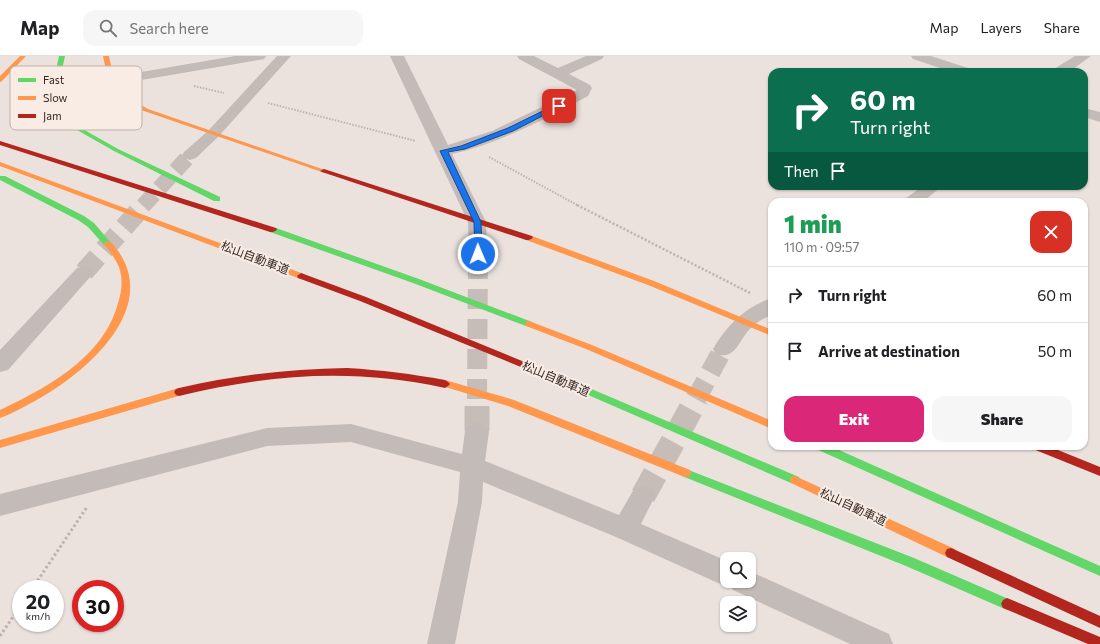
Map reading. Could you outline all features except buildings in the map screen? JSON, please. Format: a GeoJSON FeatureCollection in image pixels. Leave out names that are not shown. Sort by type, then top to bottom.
{"type":"FeatureCollection","features":[{"type":"Feature","properties":{"kind":"main road"},"geometry":{"type":"LineString","coordinates":[[13,66],[23,56]]}},
{"type":"Feature","properties":{"kind":"main road"},"geometry":{"type":"LineString","coordinates":[[59,66],[62,56]]}},
{"type":"Feature","properties":{"kind":"main road"},"geometry":{"type":"LineString","coordinates":[[106,56],[107,66]]}},
{"type":"Feature","properties":{"kind":"main road"},"geometry":{"type":"LineString","coordinates":[[0,80],[10,70]]}},
{"type":"Feature","properties":{"kind":"main road"},"geometry":{"type":"LineString","coordinates":[[142,109],[212,134],[541,242],[637,277],[768,331]]}},
{"type":"Feature","properties":{"kind":"main road"},"geometry":{"type":"LineString","coordinates":[[81,130],[116,150],[222,202]]}},
{"type":"Feature","properties":{"kind":"main road"},"geometry":{"type":"LineString","coordinates":[[0,143],[292,236],[416,281],[589,347],[768,423]]}},
{"type":"Feature","properties":{"kind":"main road","name":"松山自動車道"},"geometry":{"type":"LineString","coordinates":[[2,164],[363,299],[522,364],[762,465],[1100,622]]}},
{"type":"Feature","properties":{"kind":"main road"},"geometry":{"type":"LineString","coordinates":[[0,177],[47,199],[88,222],[119,256],[126,276],[126,292],[124,307],[115,326],[101,345],[78,368],[48,390],[15,408],[0,414]]}},
{"type":"Feature","properties":{"kind":"main road"},"geometry":{"type":"LineString","coordinates":[[236,209],[292,236]]}},
{"type":"Feature","properties":{"kind":"main road"},"geometry":{"type":"LineString","coordinates":[[0,444],[38,435],[165,397],[218,384],[313,372],[354,372],[400,375],[448,384],[510,403],[903,559],[1100,643]]}},
{"type":"Feature","properties":{"kind":"main road"},"geometry":{"type":"LineString","coordinates":[[829,450],[1100,571]]}},
{"type":"Feature","properties":{"kind":"main road"},"geometry":{"type":"LineString","coordinates":[[1047,450],[1100,472]]}},
{"type":"Feature","properties":{"kind":"street"},"geometry":{"type":"LineString","coordinates":[[142,76],[259,56]]}},
{"type":"Feature","properties":{"kind":"street"},"geometry":{"type":"LineString","coordinates":[[190,155],[212,134],[284,56]]}},
{"type":"Feature","properties":{"kind":"street"},"geometry":{"type":"LineString","coordinates":[[397,56],[478,222],[478,254]]}},
{"type":"Feature","properties":{"kind":"street"},"geometry":{"type":"LineString","coordinates":[[442,147],[462,148],[510,130],[583,93],[585,88],[559,73],[524,56]]}},
{"type":"Feature","properties":{"kind":"street"},"geometry":{"type":"LineString","coordinates":[[559,73],[597,56]]}},
{"type":"Feature","properties":{"kind":"street"},"geometry":{"type":"LineString","coordinates":[[918,56],[954,68]]}},
{"type":"Feature","properties":{"kind":"street"},"geometry":{"type":"LineString","coordinates":[[1065,68],[1084,56]]}},
{"type":"Feature","properties":{"kind":"street"},"geometry":{"type":"LineString","coordinates":[[1088,113],[1100,117]]}},
{"type":"Feature","properties":{"kind":"street"},"geometry":{"type":"LineString","coordinates":[[918,198],[928,190]]}},
{"type":"Feature","properties":{"kind":"street"},"geometry":{"type":"LineString","coordinates":[[0,364],[84,272]]}},
{"type":"Feature","properties":{"kind":"street"},"geometry":{"type":"LineString","coordinates":[[723,350],[745,322],[768,308]]}},
{"type":"Feature","properties":{"kind":"street"},"geometry":{"type":"LineString","coordinates":[[441,644],[470,502],[472,466],[477,431]]}},
{"type":"Feature","properties":{"kind":"street"},"geometry":{"type":"LineString","coordinates":[[0,505],[267,437],[351,433],[472,466],[525,490],[625,529],[720,571]]}},
{"type":"Feature","properties":{"kind":"street"},"geometry":{"type":"LineString","coordinates":[[625,529],[643,496]]}},
{"type":"Feature","properties":{"kind":"street"},"geometry":{"type":"LineString","coordinates":[[756,587],[879,644]]}},
{"type":"Feature","properties":{"kind":"path"},"geometry":{"type":"LineString","coordinates":[[193,86],[442,147]]}},
{"type":"Feature","properties":{"kind":"path"},"geometry":{"type":"LineString","coordinates":[[462,148],[475,150],[570,202],[751,294]]}},
{"type":"Feature","properties":{"kind":"path"},"geometry":{"type":"LineString","coordinates":[[38,580],[108,477]]}},
{"type":"Feature","properties":{"kind":"path"},"geometry":{"type":"LineString","coordinates":[[0,636],[12,618]]}},
{"type":"Feature","properties":{"kind":"tunnel"},"geometry":{"type":"LineString","coordinates":[[143,206],[190,155]]}},
{"type":"Feature","properties":{"kind":"tunnel"},"geometry":{"type":"LineString","coordinates":[[84,272],[144,205]]}},
{"type":"Feature","properties":{"kind":"tunnel"},"geometry":{"type":"LineString","coordinates":[[477,399],[478,254]]}},
{"type":"Feature","properties":{"kind":"tunnel"},"geometry":{"type":"LineString","coordinates":[[696,399],[723,349]]}},
{"type":"Feature","properties":{"kind":"tunnel"},"geometry":{"type":"LineString","coordinates":[[643,496],[697,398]]}},
{"type":"Feature","properties":{"kind":"tunnel"},"geometry":{"type":"LineString","coordinates":[[477,399],[477,431]]}},
{"type":"Feature","properties":{"kind":"traffic: fast"},"geometry":{"type":"LineString","coordinates":[[60,66],[62,56]]}},
{"type":"Feature","properties":{"kind":"traffic: fast"},"geometry":{"type":"LineString","coordinates":[[81,130],[116,150],[217,199]]}},
{"type":"Feature","properties":{"kind":"traffic: fast"},"geometry":{"type":"LineString","coordinates":[[2,178],[81,218],[91,225],[108,244]]}},
{"type":"Feature","properties":{"kind":"traffic: fast"},"geometry":{"type":"LineString","coordinates":[[273,230],[416,281],[529,324]]}},
{"type":"Feature","properties":{"kind":"traffic: fast"},"geometry":{"type":"LineString","coordinates":[[568,383],[795,480]]}},
{"type":"Feature","properties":{"kind":"traffic: fast"},"geometry":{"type":"LineString","coordinates":[[829,450],[1100,571]]}},
{"type":"Feature","properties":{"kind":"traffic: fast"},"geometry":{"type":"LineString","coordinates":[[686,473],[910,562],[1007,604]]}},
{"type":"Feature","properties":{"kind":"traffic: slow"},"geometry":{"type":"LineString","coordinates":[[13,66],[23,56]]}},
{"type":"Feature","properties":{"kind":"traffic: slow"},"geometry":{"type":"LineString","coordinates":[[106,56],[108,66]]}},
{"type":"Feature","properties":{"kind":"traffic: slow"},"geometry":{"type":"LineString","coordinates":[[0,80],[10,70]]}},
{"type":"Feature","properties":{"kind":"traffic: slow"},"geometry":{"type":"LineString","coordinates":[[142,108],[324,171]]}},
{"type":"Feature","properties":{"kind":"traffic: slow"},"geometry":{"type":"LineString","coordinates":[[0,164],[301,276]]}},
{"type":"Feature","properties":{"kind":"traffic: slow"},"geometry":{"type":"LineString","coordinates":[[529,238],[651,283],[768,331]]}},
{"type":"Feature","properties":{"kind":"traffic: slow"},"geometry":{"type":"LineString","coordinates":[[0,414],[59,382],[78,368],[95,352],[109,334],[120,315],[126,287],[120,261],[113,249],[108,244]]}},
{"type":"Feature","properties":{"kind":"traffic: slow"},"geometry":{"type":"LineString","coordinates":[[529,324],[589,347],[768,423]]}},
{"type":"Feature","properties":{"kind":"traffic: slow"},"geometry":{"type":"LineString","coordinates":[[445,384],[511,403],[686,473]]}},
{"type":"Feature","properties":{"kind":"traffic: slow"},"geometry":{"type":"LineString","coordinates":[[0,444],[179,392]]}},
{"type":"Feature","properties":{"kind":"traffic: slow"},"geometry":{"type":"LineString","coordinates":[[795,480],[951,553]]}},
{"type":"Feature","properties":{"kind":"traffic: jam"},"geometry":{"type":"LineString","coordinates":[[0,143],[273,230]]}},
{"type":"Feature","properties":{"kind":"traffic: jam"},"geometry":{"type":"LineString","coordinates":[[324,171],[529,238]]}},
{"type":"Feature","properties":{"kind":"traffic: jam"},"geometry":{"type":"LineString","coordinates":[[301,276],[363,299],[568,383]]}},
{"type":"Feature","properties":{"kind":"traffic: jam"},"geometry":{"type":"LineString","coordinates":[[179,392],[243,379],[312,372],[382,373],[414,377],[445,384]]}},
{"type":"Feature","properties":{"kind":"traffic: jam"},"geometry":{"type":"LineString","coordinates":[[1047,450],[1100,472]]}},
{"type":"Feature","properties":{"kind":"traffic: jam"},"geometry":{"type":"LineString","coordinates":[[951,553],[1100,622]]}},
{"type":"Feature","properties":{"kind":"traffic: jam"},"geometry":{"type":"LineString","coordinates":[[1007,604],[1100,643]]}},
{"type":"Feature","properties":{"kind":"route"},"geometry":{"type":"LineString","coordinates":[[478,254],[478,222],[444,151],[462,148],[510,130],[559,106]]}}]}
